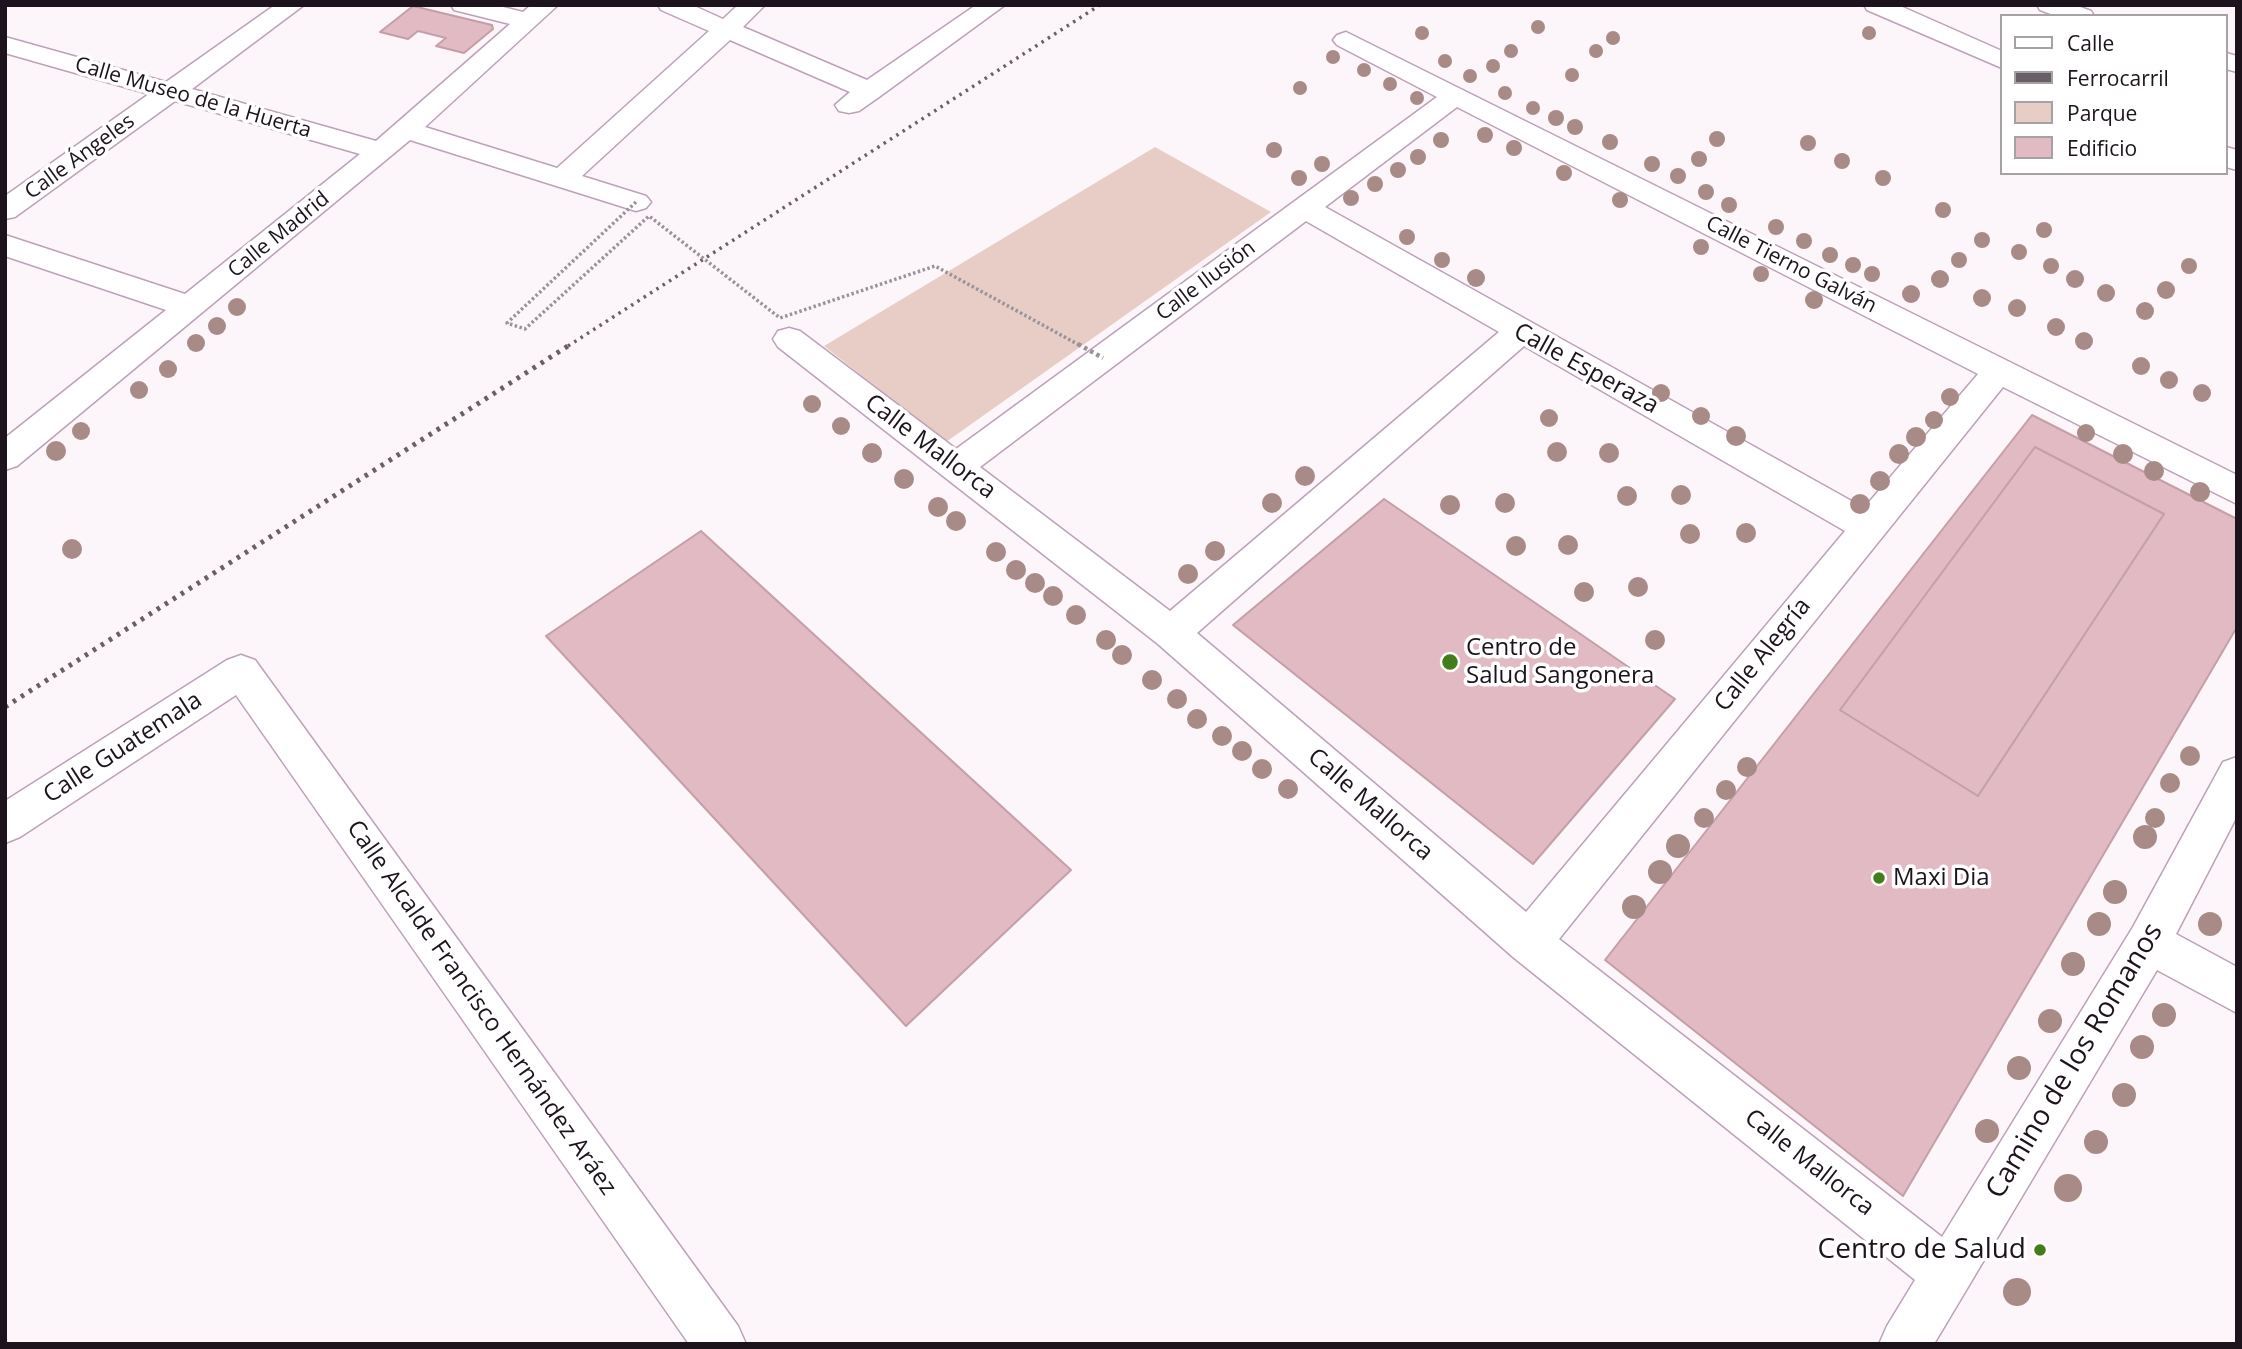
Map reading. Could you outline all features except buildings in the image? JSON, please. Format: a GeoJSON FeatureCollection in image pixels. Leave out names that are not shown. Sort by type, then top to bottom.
{"type":"FeatureCollection","features":[{"type":"Feature","properties":{"kind":"street","name":"Calle Ángeles"},"geometry":{"type":"LineString","coordinates":[[5,211],[292,5]]}},
{"type":"Feature","properties":{"kind":"street"},"geometry":{"type":"LineString","coordinates":[[463,5],[538,13]]}},
{"type":"Feature","properties":{"kind":"street"},"geometry":{"type":"LineString","coordinates":[[670,5],[859,98],[992,5]]}},
{"type":"Feature","properties":{"kind":"street"},"geometry":{"type":"LineString","coordinates":[[563,178],[753,5]]}},
{"type":"Feature","properties":{"kind":"street"},"geometry":{"type":"LineString","coordinates":[[1876,5],[2000,59]]}},
{"type":"Feature","properties":{"kind":"street"},"geometry":{"type":"LineString","coordinates":[[2049,5],[2076,14]]}},
{"type":"Feature","properties":{"kind":"street","name":"Calle Madrid"},"geometry":{"type":"LineString","coordinates":[[5,457],[381,151],[538,13]]}},
{"type":"Feature","properties":{"kind":"street","name":"Calle Tierno Galván"},"geometry":{"type":"LineString","coordinates":[[1346,40],[2237,491]]}},
{"type":"Feature","properties":{"kind":"street","name":"Calle Museo de la Huerta"},"geometry":{"type":"LineString","coordinates":[[5,45],[381,151]]}},
{"type":"Feature","properties":{"kind":"street","name":"Calle Ilusión"},"geometry":{"type":"LineString","coordinates":[[957,467],[1455,96]]}},
{"type":"Feature","properties":{"kind":"street"},"geometry":{"type":"LineString","coordinates":[[404,129],[636,202]]}},
{"type":"Feature","properties":{"kind":"street","name":"Calle Esperaza"},"geometry":{"type":"LineString","coordinates":[[1305,208],[1868,527]]}},
{"type":"Feature","properties":{"kind":"street"},"geometry":{"type":"LineString","coordinates":[[5,245],[191,307]]}},
{"type":"Feature","properties":{"kind":"street"},"geometry":{"type":"LineString","coordinates":[[1171,633],[1520,332]]}},
{"type":"Feature","properties":{"kind":"street","name":"Calle Mallorca"},"geometry":{"type":"LineString","coordinates":[[789,340],[1171,633],[1529,942],[1948,1273]]}},
{"type":"Feature","properties":{"kind":"street","name":"Calle Alegría"},"geometry":{"type":"LineString","coordinates":[[1529,942],[1999,370]]}},
{"type":"Feature","properties":{"kind":"street","name":"Calle Guatemala"},"geometry":{"type":"LineString","coordinates":[[5,824],[241,671]]}},
{"type":"Feature","properties":{"kind":"street","name":"Calle Alcalde Francisco Hernández Aráez"},"geometry":{"type":"LineString","coordinates":[[241,671],[720,1344]]}},
{"type":"Feature","properties":{"kind":"street","name":"Camino de los Romanos"},"geometry":{"type":"LineString","coordinates":[[1905,1344],[2150,942],[2237,775]]}},
{"type":"Feature","properties":{"kind":"street"},"geometry":{"type":"LineString","coordinates":[[2150,942],[2237,991]]}},
{"type":"Feature","properties":{"kind":"path"},"geometry":{"type":"LineString","coordinates":[[636,202],[507,323],[525,329],[649,216],[780,318],[935,266],[1103,358]]}},
{"type":"Feature","properties":{"kind":"green space"},"geometry":{"type":"Polygon","coordinates":[[[1155,147],[1271,212],[946,442],[824,346],[1155,147]]]}},
{"type":"Feature","properties":{"kind":"railway"},"geometry":{"type":"LineString","coordinates":[[568,346],[1100,5]]}},
{"type":"Feature","properties":{"kind":"railway"},"geometry":{"type":"LineString","coordinates":[[5,707],[571,344]]}},
{"type":"Feature","properties":{"kind":"place","name":"Centro de Salud Sangonera"},"geometry":{"type":"Point","coordinates":[1450,662]}},
{"type":"Feature","properties":{"kind":"place","name":"Maxi Dia"},"geometry":{"type":"Point","coordinates":[1879,878]}},
{"type":"Feature","properties":{"kind":"place","name":"Centro de Salud"},"geometry":{"type":"Point","coordinates":[2040,1250]}}]}
